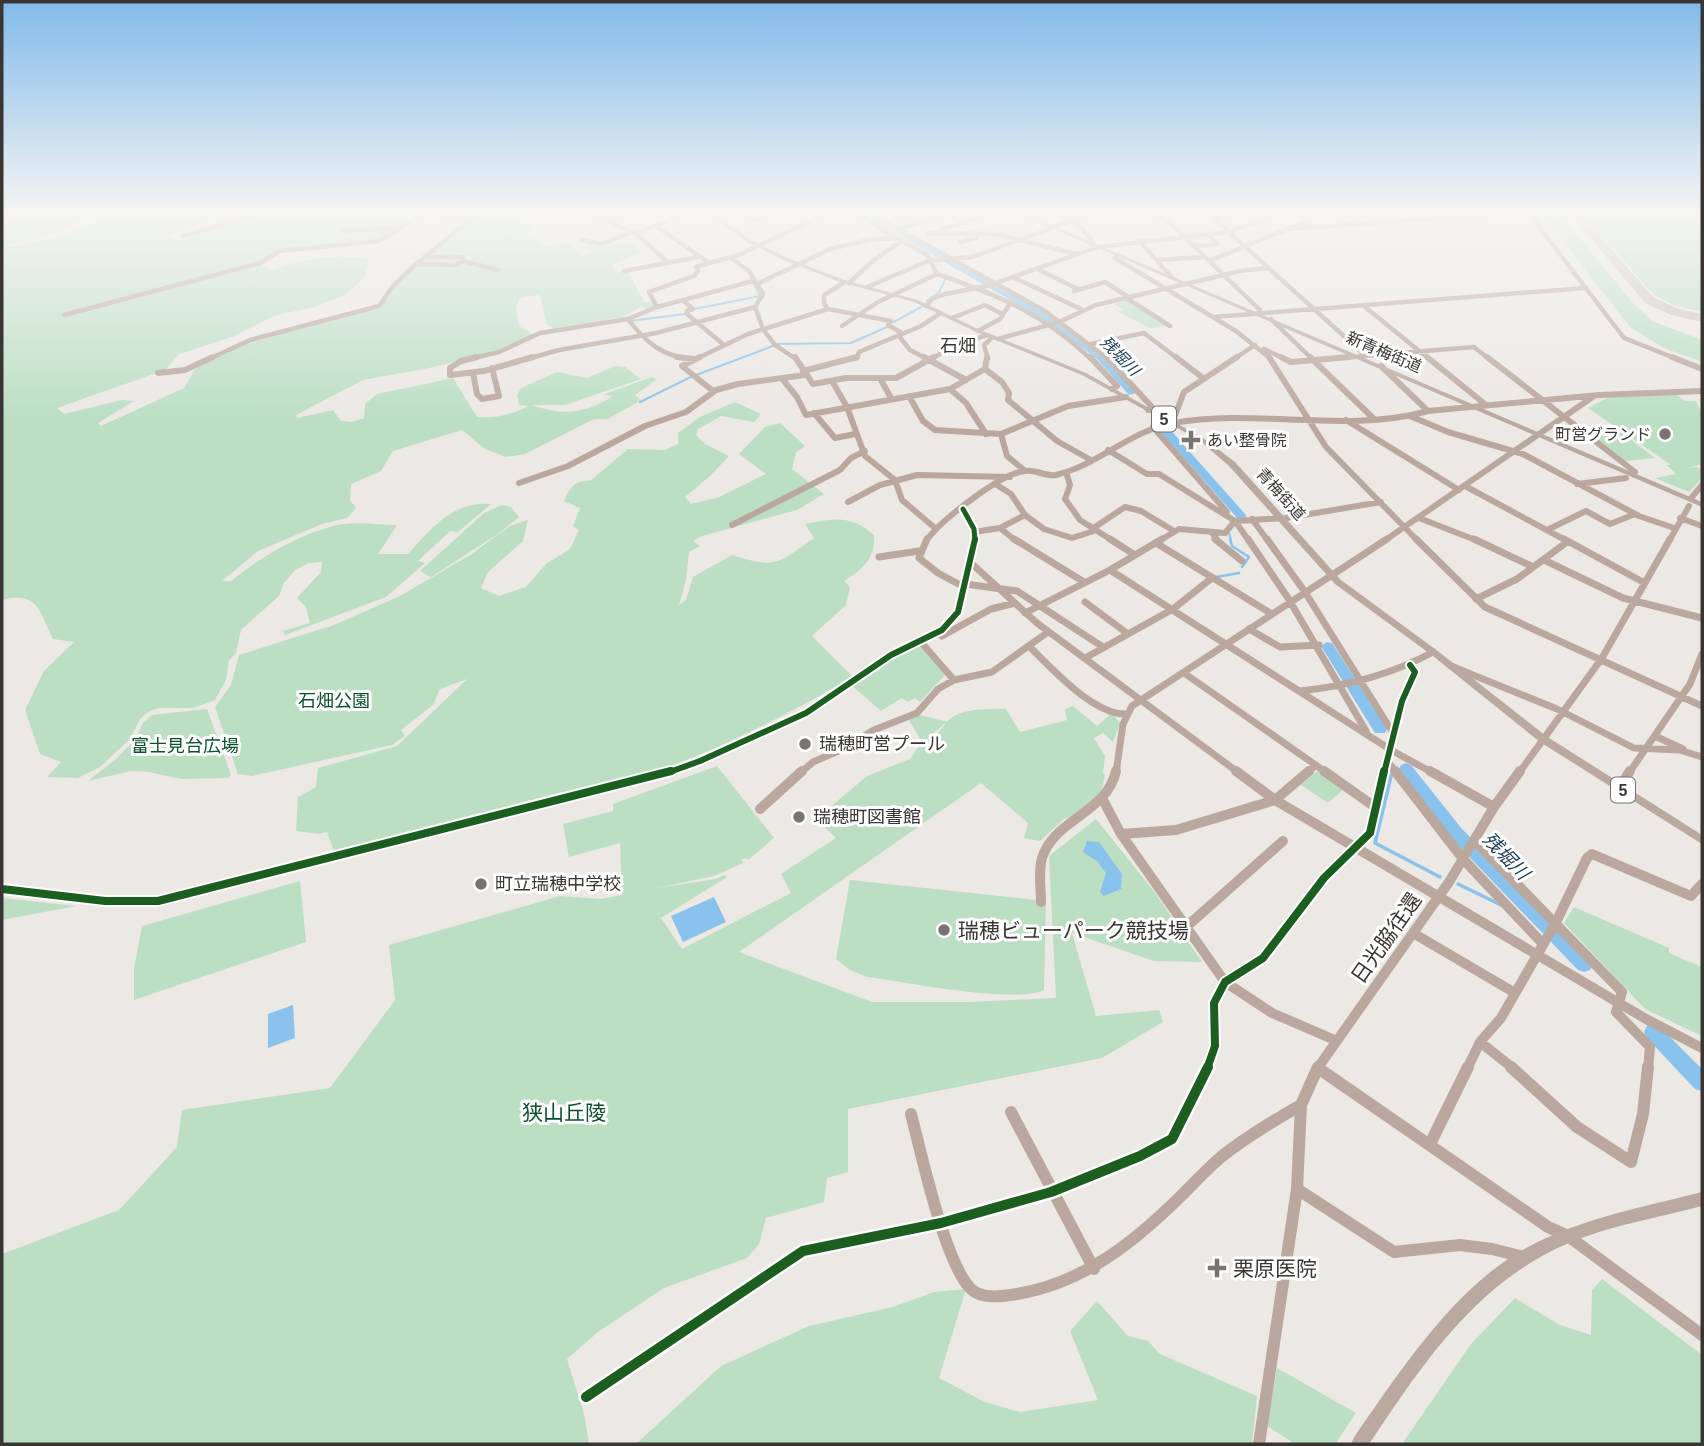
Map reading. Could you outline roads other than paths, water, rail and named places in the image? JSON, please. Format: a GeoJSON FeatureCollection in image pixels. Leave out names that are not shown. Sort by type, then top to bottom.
{"type":"FeatureCollection","features":[{"type":"Feature","properties":{"kind":"main road","name":"青梅街道"},"geometry":{"type":"LineString","coordinates":[[849,282],[926,306],[978,331],[1078,372],[1171,422],[1224,456],[1331,576],[1543,739],[1702,841]]}},
{"type":"Feature","properties":{"kind":"main road","name":"新青梅街道"},"geometry":{"type":"LineString","coordinates":[[1184,282],[1362,356],[1702,507]]}},
{"type":"Feature","properties":{"kind":"main road"},"geometry":{"type":"LineString","coordinates":[[1598,461],[1635,472],[1692,497],[1702,507]]}},
{"type":"Feature","properties":{"kind":"main road"},"geometry":{"type":"LineString","coordinates":[[1598,461],[1626,478],[1689,506],[1702,507]]}},
{"type":"Feature","properties":{"kind":"main road"},"geometry":{"type":"LineString","coordinates":[[1359,1444],[1433,1340],[1456,1313],[1500,1271],[1569,1236],[1702,1199]]}},
{"type":"Feature","properties":{"kind":"street"},"geometry":{"type":"LineString","coordinates":[[64,315],[187,282]]}},
{"type":"Feature","properties":{"kind":"street"},"geometry":{"type":"LineString","coordinates":[[158,373],[185,370],[250,340],[379,306],[396,282]]}},
{"type":"Feature","properties":{"kind":"street"},"geometry":{"type":"LineString","coordinates":[[657,307],[649,292],[676,282]]}},
{"type":"Feature","properties":{"kind":"street"},"geometry":{"type":"LineString","coordinates":[[828,309],[824,303],[824,295],[846,282]]}},
{"type":"Feature","properties":{"kind":"street"},"geometry":{"type":"LineString","coordinates":[[867,287],[878,282]]}},
{"type":"Feature","properties":{"kind":"street"},"geometry":{"type":"LineString","coordinates":[[842,326],[879,302],[920,282]]}},
{"type":"Feature","properties":{"kind":"street"},"geometry":{"type":"LineString","coordinates":[[960,282],[1011,302],[1050,325],[1095,362],[1117,386],[1112,389]]}},
{"type":"Feature","properties":{"kind":"street"},"geometry":{"type":"LineString","coordinates":[[987,282],[1059,321],[1091,344],[1146,400],[1152,407],[1148,410]]}},
{"type":"Feature","properties":{"kind":"street"},"geometry":{"type":"LineString","coordinates":[[926,306],[932,299],[945,294],[1000,282]]}},
{"type":"Feature","properties":{"kind":"street"},"geometry":{"type":"LineString","coordinates":[[1025,282],[1083,310]]}},
{"type":"Feature","properties":{"kind":"street"},"geometry":{"type":"LineString","coordinates":[[1062,282],[1076,290],[1103,282]]}},
{"type":"Feature","properties":{"kind":"street"},"geometry":{"type":"LineString","coordinates":[[1106,282],[1170,326]]}},
{"type":"Feature","properties":{"kind":"street"},"geometry":{"type":"LineString","coordinates":[[1156,282],[1256,346],[1291,362],[1474,347],[1635,472]]}},
{"type":"Feature","properties":{"kind":"street"},"geometry":{"type":"LineString","coordinates":[[755,307],[763,329],[776,346],[794,356],[813,384],[846,378],[895,378],[960,343],[1050,325],[1083,310],[1194,282]]}},
{"type":"Feature","properties":{"kind":"street"},"geometry":{"type":"LineString","coordinates":[[1231,282],[1260,310],[1259,314]]}},
{"type":"Feature","properties":{"kind":"street"},"geometry":{"type":"LineString","coordinates":[[1285,282],[1362,356]]}},
{"type":"Feature","properties":{"kind":"street"},"geometry":{"type":"LineString","coordinates":[[1581,282],[1621,334],[1631,342],[1702,369]]}},
{"type":"Feature","properties":{"kind":"street"},"geometry":{"type":"LineString","coordinates":[[755,283],[764,295],[755,307],[640,336],[559,350],[473,373],[450,375],[450,368],[461,361],[499,352],[540,333],[628,319],[657,307],[755,283]]}},
{"type":"Feature","properties":{"kind":"street"},"geometry":{"type":"LineString","coordinates":[[1213,317],[1585,288]]}},
{"type":"Feature","properties":{"kind":"street"},"geometry":{"type":"LineString","coordinates":[[684,301],[693,309],[687,311],[687,314],[724,345]]}},
{"type":"Feature","properties":{"kind":"street"},"geometry":{"type":"LineString","coordinates":[[978,331],[996,323],[1011,302]]}},
{"type":"Feature","properties":{"kind":"street"},"geometry":{"type":"LineString","coordinates":[[952,318],[985,305],[1002,314]]}},
{"type":"Feature","properties":{"kind":"street"},"geometry":{"type":"LineString","coordinates":[[1364,306],[1486,405]]}},
{"type":"Feature","properties":{"kind":"street"},"geometry":{"type":"LineString","coordinates":[[713,391],[682,366],[763,329],[828,309],[891,321],[888,326],[901,334],[908,348],[966,380]]}},
{"type":"Feature","properties":{"kind":"street"},"geometry":{"type":"LineString","coordinates":[[519,483],[537,479],[598,454],[646,426],[692,408],[713,391],[742,383],[784,380],[829,365],[858,359],[859,352],[864,348],[901,334],[941,313]]}},
{"type":"Feature","properties":{"kind":"street"},"geometry":{"type":"LineString","coordinates":[[628,319],[650,345],[677,358],[696,359]]}},
{"type":"Feature","properties":{"kind":"street"},"geometry":{"type":"LineString","coordinates":[[1271,319],[1373,418]]}},
{"type":"Feature","properties":{"kind":"street"},"geometry":{"type":"LineString","coordinates":[[1091,344],[1144,333],[1203,378]]}},
{"type":"Feature","properties":{"kind":"street"},"geometry":{"type":"LineString","coordinates":[[784,380],[806,415],[950,389],[985,369],[988,360],[984,345],[993,337]]}},
{"type":"Feature","properties":{"kind":"street"},"geometry":{"type":"LineString","coordinates":[[1171,422],[1184,392],[1256,346]]}},
{"type":"Feature","properties":{"kind":"street"},"geometry":{"type":"LineString","coordinates":[[1256,346],[1277,367],[1308,422],[1326,447],[1476,598],[1503,617],[1602,658],[1680,698],[1702,706]]}},
{"type":"Feature","properties":{"kind":"street"},"geometry":{"type":"LineString","coordinates":[[829,365],[846,378]]}},
{"type":"Feature","properties":{"kind":"street"},"geometry":{"type":"LineString","coordinates":[[1381,366],[1428,411]]}},
{"type":"Feature","properties":{"kind":"street"},"geometry":{"type":"LineString","coordinates":[[473,373],[477,394],[482,399],[499,396],[492,368]]}},
{"type":"Feature","properties":{"kind":"street"},"geometry":{"type":"LineString","coordinates":[[985,369],[1002,382],[1009,393],[1008,400],[1058,441],[1091,460]]}},
{"type":"Feature","properties":{"kind":"street"},"geometry":{"type":"LineString","coordinates":[[881,380],[891,398]]}},
{"type":"Feature","properties":{"kind":"street"},"geometry":{"type":"LineString","coordinates":[[832,381],[846,407],[865,456],[895,480],[902,500],[935,528]]}},
{"type":"Feature","properties":{"kind":"street"},"geometry":{"type":"LineString","coordinates":[[950,389],[966,403],[986,434]]}},
{"type":"Feature","properties":{"kind":"street"},"geometry":{"type":"LineString","coordinates":[[1001,434],[1007,456],[1024,470],[1051,476],[1091,460],[1153,427],[1171,422],[1214,418],[1308,422],[1345,420],[1410,416],[1428,411],[1542,400],[1702,391]]}},
{"type":"Feature","properties":{"kind":"street"},"geometry":{"type":"LineString","coordinates":[[1028,646],[1072,689],[1116,714],[1125,714],[1541,436],[1594,396]]}},
{"type":"Feature","properties":{"kind":"street"},"geometry":{"type":"LineString","coordinates":[[909,397],[923,421],[935,430],[1001,434],[1068,407],[1126,397]]}},
{"type":"Feature","properties":{"kind":"street"},"geometry":{"type":"LineString","coordinates":[[814,414],[835,438],[855,434]]}},
{"type":"Feature","properties":{"kind":"street"},"geometry":{"type":"LineString","coordinates":[[1410,416],[1448,432],[1516,452],[1635,514],[1674,528]]}},
{"type":"Feature","properties":{"kind":"street"},"geometry":{"type":"LineString","coordinates":[[1345,420],[1462,488],[1643,582]]}},
{"type":"Feature","properties":{"kind":"street"},"geometry":{"type":"LineString","coordinates":[[1153,427],[1234,520],[1318,645],[1367,734]]}},
{"type":"Feature","properties":{"kind":"street"},"geometry":{"type":"LineString","coordinates":[[1108,450],[1147,474],[1160,474],[1234,520],[1281,518],[1381,502]]}},
{"type":"Feature","properties":{"kind":"street"},"geometry":{"type":"LineString","coordinates":[[732,526],[840,470],[851,458],[865,451]]}},
{"type":"Feature","properties":{"kind":"street"},"geometry":{"type":"LineString","coordinates":[[879,556],[919,551],[935,528],[997,485],[1024,470]]}},
{"type":"Feature","properties":{"kind":"street"},"geometry":{"type":"LineString","coordinates":[[1066,472],[1070,485],[1065,497],[1066,503],[1080,520],[1135,555]]}},
{"type":"Feature","properties":{"kind":"street"},"geometry":{"type":"LineString","coordinates":[[848,502],[895,480],[917,475],[1010,477]]}},
{"type":"Feature","properties":{"kind":"street"},"geometry":{"type":"LineString","coordinates":[[1577,484],[1626,478]]}},
{"type":"Feature","properties":{"kind":"street"},"geometry":{"type":"LineString","coordinates":[[997,485],[1011,494],[1024,515],[1044,529],[1072,538],[1093,530],[1125,507],[1141,511],[1174,531]]}},
{"type":"Feature","properties":{"kind":"street"},"geometry":{"type":"LineString","coordinates":[[1692,497],[1702,485]]}},
{"type":"Feature","properties":{"kind":"street","name":"日光脇往還"},"geometry":{"type":"LineString","coordinates":[[1259,1444],[1297,1189],[1301,1105],[1318,1068],[1439,896],[1494,807],[1602,658],[1643,582],[1689,506]]}},
{"type":"Feature","properties":{"kind":"street"},"geometry":{"type":"LineString","coordinates":[[2,889],[105,901],[158,901],[638,781],[700,761],[806,713],[891,655],[949,625],[958,612],[971,563],[974,532],[963,509]]}},
{"type":"Feature","properties":{"kind":"street"},"geometry":{"type":"LineString","coordinates":[[1547,530],[1586,511],[1610,524],[1635,514]]}},
{"type":"Feature","properties":{"kind":"street"},"geometry":{"type":"LineString","coordinates":[[974,532],[1000,528],[1024,515]]}},
{"type":"Feature","properties":{"kind":"street"},"geometry":{"type":"LineString","coordinates":[[1419,517],[1533,567]]}},
{"type":"Feature","properties":{"kind":"street"},"geometry":{"type":"LineString","coordinates":[[1680,518],[1702,526]]}},
{"type":"Feature","properties":{"kind":"street"},"geometry":{"type":"LineString","coordinates":[[1251,519],[1304,593],[1393,733]]}},
{"type":"Feature","properties":{"kind":"street"},"geometry":{"type":"LineString","coordinates":[[1025,613],[1110,570],[1174,531],[1188,528],[1213,534],[1224,533],[1234,520]]}},
{"type":"Feature","properties":{"kind":"street"},"geometry":{"type":"LineString","coordinates":[[1000,528],[1025,548],[1084,582]]}},
{"type":"Feature","properties":{"kind":"street"},"geometry":{"type":"LineString","coordinates":[[1213,534],[1214,538],[1242,561]]}},
{"type":"Feature","properties":{"kind":"street"},"geometry":{"type":"LineString","coordinates":[[1476,598],[1517,579],[1567,542]]}},
{"type":"Feature","properties":{"kind":"street"},"geometry":{"type":"LineString","coordinates":[[1156,543],[1272,614]]}},
{"type":"Feature","properties":{"kind":"street"},"geometry":{"type":"LineString","coordinates":[[919,551],[922,561],[964,585],[1017,591],[1041,604],[1103,647]]}},
{"type":"Feature","properties":{"kind":"street"},"geometry":{"type":"LineString","coordinates":[[1545,560],[1578,578],[1633,601],[1656,609],[1702,618]]}},
{"type":"Feature","properties":{"kind":"street"},"geometry":{"type":"LineString","coordinates":[[971,563],[1048,632],[1275,800],[1617,1002],[1702,1048]]}},
{"type":"Feature","properties":{"kind":"street"},"geometry":{"type":"LineString","coordinates":[[1110,570],[1391,750],[1494,807]]}},
{"type":"Feature","properties":{"kind":"street"},"geometry":{"type":"LineString","coordinates":[[1085,658],[1173,609],[1212,578]]}},
{"type":"Feature","properties":{"kind":"street"},"geometry":{"type":"LineString","coordinates":[[1084,602],[1128,634]]}},
{"type":"Feature","properties":{"kind":"street"},"geometry":{"type":"LineString","coordinates":[[942,636],[991,609],[1015,603]]}},
{"type":"Feature","properties":{"kind":"street"},"geometry":{"type":"LineString","coordinates":[[1249,629],[1280,647],[1318,645]]}},
{"type":"Feature","properties":{"kind":"street"},"geometry":{"type":"LineString","coordinates":[[760,809],[813,762],[841,750],[874,730],[917,713],[938,689],[954,680],[992,672],[1048,632]]}},
{"type":"Feature","properties":{"kind":"street"},"geometry":{"type":"LineString","coordinates":[[920,641],[954,680]]}},
{"type":"Feature","properties":{"kind":"street"},"geometry":{"type":"LineString","coordinates":[[1299,691],[1360,684],[1410,665],[1433,652]]}},
{"type":"Feature","properties":{"kind":"street"},"geometry":{"type":"LineString","coordinates":[[1619,788],[1689,684],[1702,654]]}},
{"type":"Feature","properties":{"kind":"street"},"geometry":{"type":"LineString","coordinates":[[586,1397],[803,1251],[941,1223],[1051,1192],[1140,1156],[1172,1139],[1211,1061],[1215,1046],[1214,1003],[1225,982],[1263,958],[1324,878],[1370,833],[1393,733],[1402,701],[1415,672],[1410,665]]}},
{"type":"Feature","properties":{"kind":"street"},"geometry":{"type":"LineString","coordinates":[[1451,666],[1563,713],[1617,742],[1643,750],[1685,751]]}},
{"type":"Feature","properties":{"kind":"street"},"geometry":{"type":"LineString","coordinates":[[1184,673],[1375,807]]}},
{"type":"Feature","properties":{"kind":"street"},"geometry":{"type":"LineString","coordinates":[[1041,902],[1044,850],[1103,800],[1117,771],[1125,714]]}},
{"type":"Feature","properties":{"kind":"street"},"geometry":{"type":"LineString","coordinates":[[1655,736],[1702,757]]}},
{"type":"Feature","properties":{"kind":"street"},"geometry":{"type":"LineString","coordinates":[[1388,762],[1464,857],[1544,942]]}},
{"type":"Feature","properties":{"kind":"street"},"geometry":{"type":"LineString","coordinates":[[1121,834],[1176,830],[1275,800],[1316,765]]}},
{"type":"Feature","properties":{"kind":"street"},"geometry":{"type":"LineString","coordinates":[[1103,800],[1121,834],[1225,982],[1272,1013],[1337,1041]]}},
{"type":"Feature","properties":{"kind":"street"},"geometry":{"type":"LineString","coordinates":[[1185,928],[1283,841]]}},
{"type":"Feature","properties":{"kind":"street"},"geometry":{"type":"LineString","coordinates":[[1473,842],[1622,992],[1616,1012],[1650,1047],[1643,1114],[1631,1162],[1577,1127],[1532,1084],[1480,1042]]}},
{"type":"Feature","properties":{"kind":"street"},"geometry":{"type":"LineString","coordinates":[[1430,1143],[1480,1042],[1501,1018],[1554,926],[1587,858],[1592,854],[1691,896],[1702,884]]}},
{"type":"Feature","properties":{"kind":"street"},"geometry":{"type":"LineString","coordinates":[[1413,933],[1515,993]]}},
{"type":"Feature","properties":{"kind":"street"},"geometry":{"type":"LineString","coordinates":[[1318,1068],[1548,1227],[1569,1236],[1702,1335]]}},
{"type":"Feature","properties":{"kind":"street"},"geometry":{"type":"LineString","coordinates":[[911,1114],[941,1223],[964,1281],[973,1292],[996,1296],[1022,1294],[1046,1288],[1094,1269],[1131,1243],[1223,1155],[1301,1105]]}},
{"type":"Feature","properties":{"kind":"street"},"geometry":{"type":"LineString","coordinates":[[1011,1112],[1094,1269]]}},
{"type":"Feature","properties":{"kind":"street"},"geometry":{"type":"LineString","coordinates":[[1297,1189],[1394,1252],[1402,1254],[1435,1246],[1467,1244],[1493,1247],[1524,1257]]}},
{"type":"Feature","properties":{"kind":"water"},"geometry":{"type":"Polygon","coordinates":[[[1087,841],[1099,842],[1122,874],[1121,889],[1104,896],[1100,892],[1106,873],[1097,861],[1083,852],[1087,841]]]}},
{"type":"Feature","properties":{"kind":"water"},"geometry":{"type":"Polygon","coordinates":[[[714,897],[726,922],[683,942],[671,916],[714,897]]]}},
{"type":"Feature","properties":{"kind":"water"},"geometry":{"type":"Polygon","coordinates":[[[293,1005],[295,1038],[268,1048],[268,1014],[293,1005]]]}},
{"type":"Feature","properties":{"kind":"waterway"},"geometry":{"type":"LineString","coordinates":[[927,301],[939,292],[944,282]]}},
{"type":"Feature","properties":{"kind":"waterway","name":"残堀川"},"geometry":{"type":"LineString","coordinates":[[985,282],[1051,320],[1100,357],[1132,393]]}},
{"type":"Feature","properties":{"kind":"waterway"},"geometry":{"type":"LineString","coordinates":[[694,309],[760,296],[753,283]]}},
{"type":"Feature","properties":{"kind":"waterway"},"geometry":{"type":"LineString","coordinates":[[894,322],[923,306]]}},
{"type":"Feature","properties":{"kind":"waterway"},"geometry":{"type":"LineString","coordinates":[[629,321],[685,314]]}},
{"type":"Feature","properties":{"kind":"waterway"},"geometry":{"type":"LineString","coordinates":[[640,402],[691,377],[778,344],[851,343],[887,327]]}},
{"type":"Feature","properties":{"kind":"waterway","name":"残堀川"},"geometry":{"type":"LineString","coordinates":[[1163,428],[1242,517]]}},
{"type":"Feature","properties":{"kind":"waterway"},"geometry":{"type":"LineString","coordinates":[[1229,533],[1231,541]]}},
{"type":"Feature","properties":{"kind":"waterway"},"geometry":{"type":"LineString","coordinates":[[1230,539],[1232,546],[1249,557],[1242,567]]}},
{"type":"Feature","properties":{"kind":"waterway"},"geometry":{"type":"LineString","coordinates":[[1216,577],[1239,573]]}},
{"type":"Feature","properties":{"kind":"waterway","name":"残堀川"},"geometry":{"type":"LineString","coordinates":[[1327,646],[1380,729]]}},
{"type":"Feature","properties":{"kind":"waterway","name":"残堀川"},"geometry":{"type":"LineString","coordinates":[[1406,769],[1457,834],[1584,964]]}},
{"type":"Feature","properties":{"kind":"waterway"},"geometry":{"type":"LineString","coordinates":[[1392,772],[1375,843],[1440,877]]}},
{"type":"Feature","properties":{"kind":"waterway"},"geometry":{"type":"LineString","coordinates":[[1458,884],[1501,905]]}},
{"type":"Feature","properties":{"kind":"waterway","name":"残堀川"},"geometry":{"type":"LineString","coordinates":[[1653,1032],[1702,1082]]}},
{"type":"Feature","properties":{"kind":"place","name":"町営グランド"},"geometry":{"type":"Point","coordinates":[1665,434]}},
{"type":"Feature","properties":{"kind":"place","name":"あい整骨院"},"geometry":{"type":"Point","coordinates":[1191,440]}},
{"type":"Feature","properties":{"kind":"place","name":"瑞穂町営プール"},"geometry":{"type":"Point","coordinates":[805,744]}},
{"type":"Feature","properties":{"kind":"place","name":"瑞穂町図書館"},"geometry":{"type":"Point","coordinates":[799,817]}},
{"type":"Feature","properties":{"kind":"place","name":"町立瑞穂中学校"},"geometry":{"type":"Point","coordinates":[481,884]}},
{"type":"Feature","properties":{"kind":"place","name":"瑞穂ビューパーク競技場"},"geometry":{"type":"Point","coordinates":[944,930]}},
{"type":"Feature","properties":{"kind":"place","name":"栗原医院"},"geometry":{"type":"Point","coordinates":[1217,1268]}},
{"type":"Feature","properties":{"kind":"district","name":"石畑"},"geometry":{"type":"Point","coordinates":[958,346]}},
{"type":"Feature","properties":{"kind":"park label","name":"石畑公園"},"geometry":{"type":"Point","coordinates":[334,701]}},
{"type":"Feature","properties":{"kind":"park label","name":"富士見台広場"},"geometry":{"type":"Point","coordinates":[185,746]}},
{"type":"Feature","properties":{"kind":"park label","name":"狭山丘陵"},"geometry":{"type":"Point","coordinates":[564,1112]}}]}
